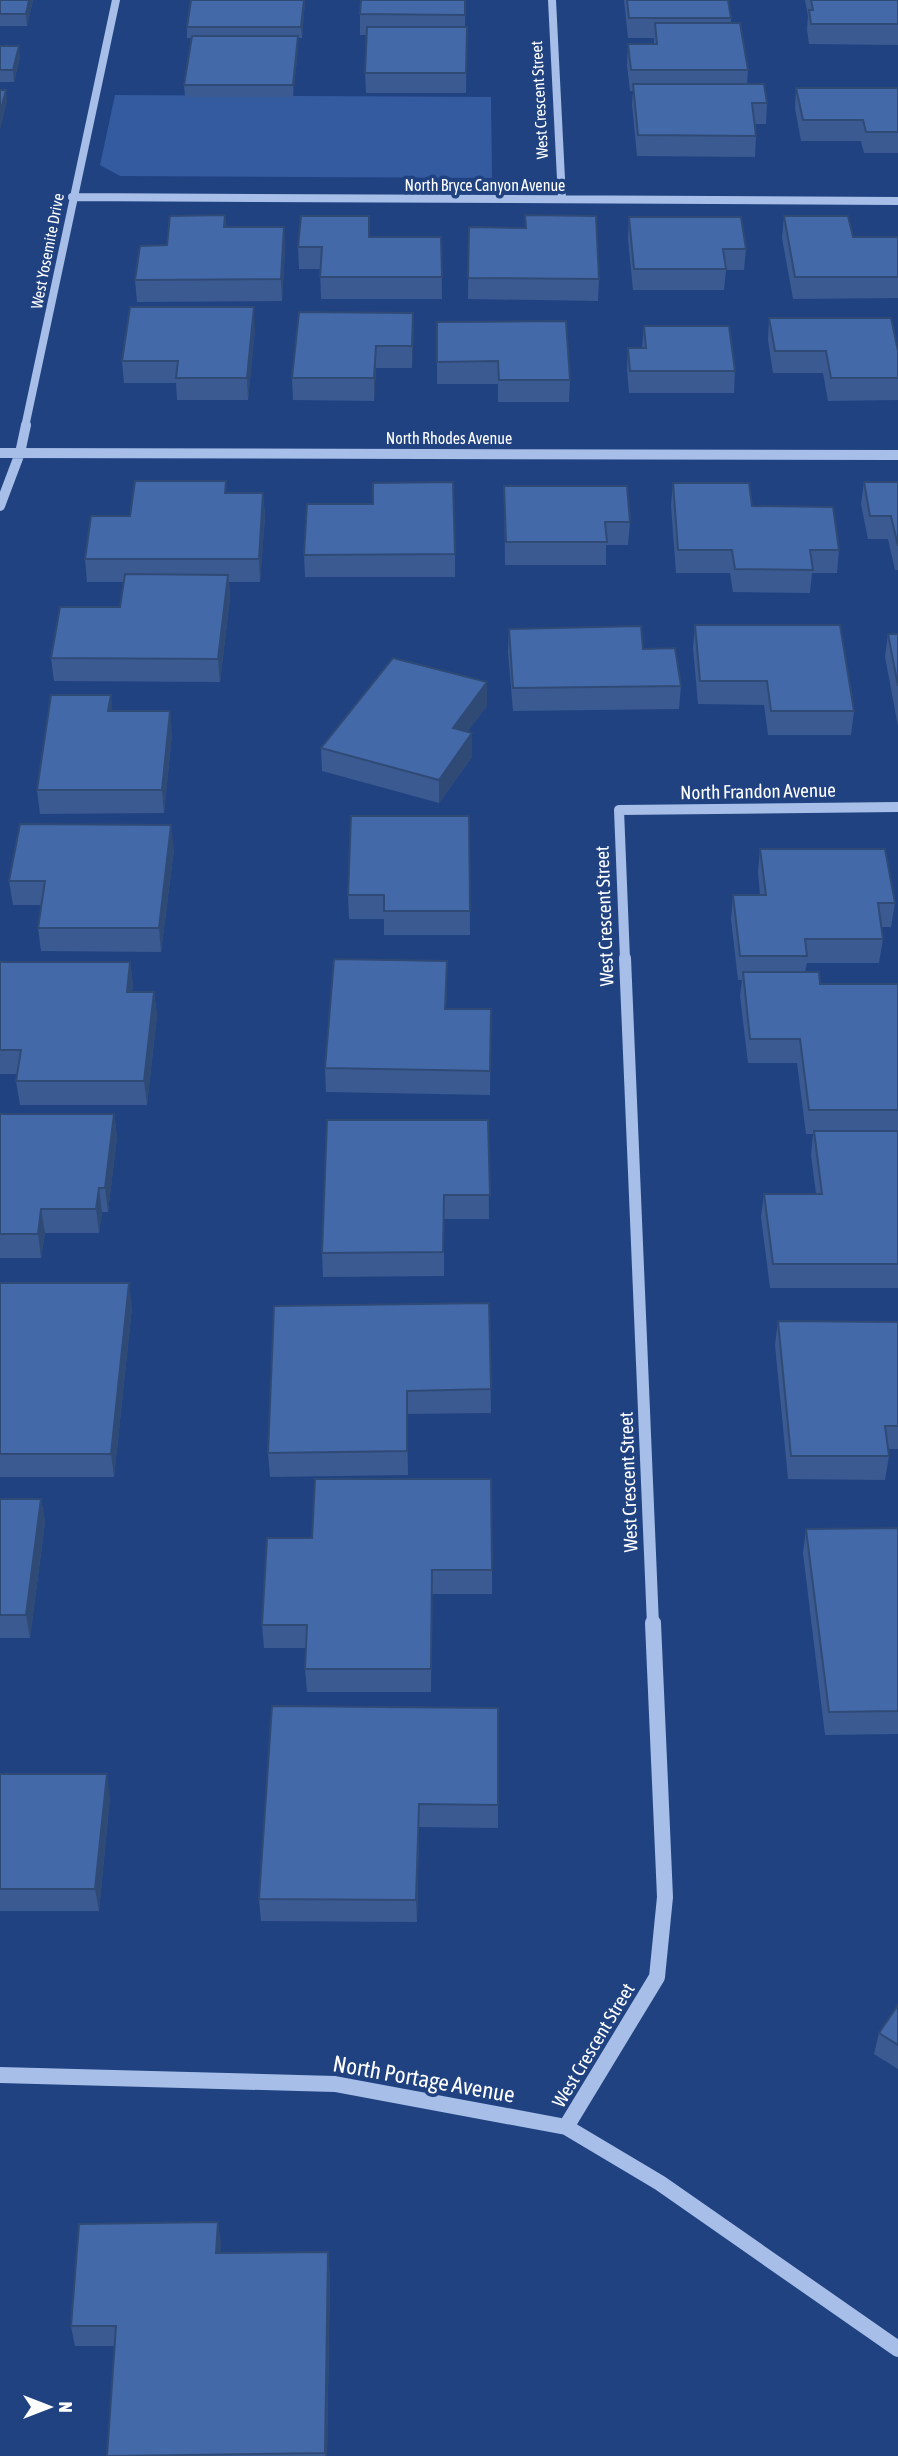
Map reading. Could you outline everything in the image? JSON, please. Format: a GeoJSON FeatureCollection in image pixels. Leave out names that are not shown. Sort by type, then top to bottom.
{"type":"FeatureCollection","features":[{"type":"Feature","properties":{"kind":"street","name":"West Yosemite Drive"},"geometry":{"type":"LineString","coordinates":[[0,506],[20,453],[72,197],[116,0]]}},
{"type":"Feature","properties":{"kind":"street","name":"West Crescent Street"},"geometry":{"type":"LineString","coordinates":[[552,0],[562,199]]}},
{"type":"Feature","properties":{"kind":"street","name":"North Bryce Canyon Avenue"},"geometry":{"type":"LineString","coordinates":[[72,197],[898,201]]}},
{"type":"Feature","properties":{"kind":"street","name":"North Rhodes Avenue"},"geometry":{"type":"LineString","coordinates":[[0,453],[898,454]]}},
{"type":"Feature","properties":{"kind":"street","name":"North Frandon Avenue"},"geometry":{"type":"LineString","coordinates":[[619,810],[898,807]]}},
{"type":"Feature","properties":{"kind":"street","name":"West Crescent Street"},"geometry":{"type":"LineString","coordinates":[[566,2127],[657,1977],[665,1897],[619,810]]}},
{"type":"Feature","properties":{"kind":"street","name":"North Portage Avenue"},"geometry":{"type":"LineString","coordinates":[[0,2075],[335,2084],[566,2127],[660,2183],[898,2349]]}},
{"type":"Feature","properties":{"kind":"shaded area"},"geometry":{"type":"Polygon","coordinates":[[[115,95],[491,97],[492,178],[120,176],[100,165],[115,95]]]}},
{"type":"Feature","properties":{"kind":"building"},"geometry":{"type":"Polygon","coordinates":[[[0,0],[29,0],[26,14],[0,14],[0,0]]]}},
{"type":"Feature","properties":{"kind":"building"},"geometry":{"type":"Polygon","coordinates":[[[191,0],[304,0],[301,27],[187,27],[191,0]]]}},
{"type":"Feature","properties":{"kind":"building"},"geometry":{"type":"Polygon","coordinates":[[[361,0],[465,0],[465,15],[360,14],[361,0]]]}},
{"type":"Feature","properties":{"kind":"building"},"geometry":{"type":"Polygon","coordinates":[[[627,0],[728,0],[731,18],[629,18],[627,0]]]}},
{"type":"Feature","properties":{"kind":"building"},"geometry":{"type":"Polygon","coordinates":[[[811,0],[898,0],[898,24],[811,24],[811,0]]]}},
{"type":"Feature","properties":{"kind":"building"},"geometry":{"type":"Polygon","coordinates":[[[655,23],[740,23],[748,70],[631,70],[628,44],[657,44],[655,23]]]}},
{"type":"Feature","properties":{"kind":"building"},"geometry":{"type":"Polygon","coordinates":[[[367,27],[467,27],[466,73],[365,73],[367,27]]]}},
{"type":"Feature","properties":{"kind":"building"},"geometry":{"type":"Polygon","coordinates":[[[192,36],[298,36],[293,85],[184,85],[192,36]]]}},
{"type":"Feature","properties":{"kind":"building"},"geometry":{"type":"Polygon","coordinates":[[[0,46],[19,46],[13,70],[0,70],[0,46]]]}},
{"type":"Feature","properties":{"kind":"building"},"geometry":{"type":"Polygon","coordinates":[[[633,84],[764,84],[767,103],[752,103],[756,136],[638,135],[633,84]]]}},
{"type":"Feature","properties":{"kind":"building"},"geometry":{"type":"Polygon","coordinates":[[[796,88],[898,88],[898,132],[866,132],[863,120],[803,120],[796,88]]]}},
{"type":"Feature","properties":{"kind":"building"},"geometry":{"type":"Polygon","coordinates":[[[0,90],[6,90],[0,113],[0,90]]]}},
{"type":"Feature","properties":{"kind":"building"},"geometry":{"type":"Polygon","coordinates":[[[225,215],[224,227],[284,227],[281,279],[135,280],[140,246],[167,245],[170,216],[225,215]]]}},
{"type":"Feature","properties":{"kind":"building"},"geometry":{"type":"Polygon","coordinates":[[[525,215],[596,216],[599,279],[468,278],[469,227],[526,228],[525,215]]]}},
{"type":"Feature","properties":{"kind":"building"},"geometry":{"type":"Polygon","coordinates":[[[301,216],[369,216],[369,237],[441,237],[442,277],[320,277],[322,247],[298,247],[301,216]]]}},
{"type":"Feature","properties":{"kind":"building"},"geometry":{"type":"Polygon","coordinates":[[[784,216],[848,216],[853,237],[898,237],[898,277],[795,277],[784,216]]]}},
{"type":"Feature","properties":{"kind":"building"},"geometry":{"type":"Polygon","coordinates":[[[629,217],[741,217],[746,249],[723,249],[726,269],[634,269],[629,217]]]}},
{"type":"Feature","properties":{"kind":"building"},"geometry":{"type":"Polygon","coordinates":[[[130,307],[254,307],[247,378],[176,378],[178,361],[122,361],[130,307]]]}},
{"type":"Feature","properties":{"kind":"building"},"geometry":{"type":"Polygon","coordinates":[[[299,312],[413,313],[412,346],[376,346],[374,378],[292,378],[299,312]]]}},
{"type":"Feature","properties":{"kind":"building"},"geometry":{"type":"Polygon","coordinates":[[[769,318],[891,318],[898,351],[898,378],[831,378],[826,351],[775,351],[769,318]]]}},
{"type":"Feature","properties":{"kind":"building"},"geometry":{"type":"Polygon","coordinates":[[[566,321],[570,380],[499,380],[498,361],[437,362],[437,322],[566,321]]]}},
{"type":"Feature","properties":{"kind":"building"},"geometry":{"type":"Polygon","coordinates":[[[644,326],[729,326],[735,371],[630,371],[628,348],[646,348],[644,326]]]}},
{"type":"Feature","properties":{"kind":"building"},"geometry":{"type":"Polygon","coordinates":[[[135,481],[226,481],[225,493],[263,493],[259,559],[85,559],[91,516],[130,516],[135,481]]]}},
{"type":"Feature","properties":{"kind":"building"},"geometry":{"type":"Polygon","coordinates":[[[453,482],[455,554],[304,555],[307,504],[373,504],[373,483],[453,482]]]}},
{"type":"Feature","properties":{"kind":"building"},"geometry":{"type":"Polygon","coordinates":[[[864,482],[898,482],[898,546],[891,516],[870,516],[864,482]]]}},
{"type":"Feature","properties":{"kind":"building"},"geometry":{"type":"Polygon","coordinates":[[[673,483],[749,483],[752,506],[833,507],[839,550],[810,550],[813,570],[735,569],[732,550],[678,550],[673,483]]]}},
{"type":"Feature","properties":{"kind":"building"},"geometry":{"type":"Polygon","coordinates":[[[504,486],[627,486],[630,522],[605,522],[607,542],[506,542],[504,486]]]}},
{"type":"Feature","properties":{"kind":"building"},"geometry":{"type":"Polygon","coordinates":[[[125,574],[228,575],[218,659],[51,658],[60,607],[120,607],[125,574]]]}},
{"type":"Feature","properties":{"kind":"building"},"geometry":{"type":"Polygon","coordinates":[[[695,625],[840,625],[854,711],[771,711],[767,681],[700,681],[695,625]]]}},
{"type":"Feature","properties":{"kind":"building"},"geometry":{"type":"Polygon","coordinates":[[[641,626],[643,649],[675,648],[681,686],[513,688],[509,629],[641,626]]]}},
{"type":"Feature","properties":{"kind":"building"},"geometry":{"type":"Polygon","coordinates":[[[888,634],[898,634],[898,686],[888,634]]]}},
{"type":"Feature","properties":{"kind":"building"},"geometry":{"type":"Polygon","coordinates":[[[393,658],[487,682],[453,728],[472,733],[439,780],[321,748],[393,658]]]}},
{"type":"Feature","properties":{"kind":"building"},"geometry":{"type":"Polygon","coordinates":[[[51,695],[111,695],[108,711],[170,711],[162,790],[37,790],[51,695]]]}},
{"type":"Feature","properties":{"kind":"building"},"geometry":{"type":"Polygon","coordinates":[[[351,816],[469,816],[470,911],[384,911],[384,895],[348,895],[351,816]]]}},
{"type":"Feature","properties":{"kind":"building"},"geometry":{"type":"Polygon","coordinates":[[[20,824],[171,825],[159,928],[38,928],[45,881],[9,881],[20,824]]]}},
{"type":"Feature","properties":{"kind":"building"},"geometry":{"type":"Polygon","coordinates":[[[760,849],[885,849],[895,903],[878,903],[883,939],[805,939],[807,956],[740,956],[733,895],[766,895],[760,849]]]}},
{"type":"Feature","properties":{"kind":"building"},"geometry":{"type":"Polygon","coordinates":[[[334,959],[447,961],[445,1009],[491,1009],[490,1071],[325,1068],[334,959]]]}},
{"type":"Feature","properties":{"kind":"building"},"geometry":{"type":"Polygon","coordinates":[[[0,962],[130,962],[127,992],[154,992],[144,1081],[16,1081],[21,1050],[0,1050],[0,962]]]}},
{"type":"Feature","properties":{"kind":"building"},"geometry":{"type":"Polygon","coordinates":[[[743,972],[819,972],[820,984],[898,984],[898,1110],[809,1110],[800,1039],[750,1039],[743,972]]]}},
{"type":"Feature","properties":{"kind":"building"},"geometry":{"type":"Polygon","coordinates":[[[0,1114],[114,1114],[105,1188],[99,1188],[96,1209],[41,1209],[38,1234],[0,1234],[0,1114]]]}},
{"type":"Feature","properties":{"kind":"building"},"geometry":{"type":"Polygon","coordinates":[[[327,1120],[488,1120],[490,1195],[444,1195],[443,1252],[322,1253],[327,1120]]]}},
{"type":"Feature","properties":{"kind":"building"},"geometry":{"type":"Polygon","coordinates":[[[814,1131],[898,1131],[898,1264],[773,1264],[764,1194],[822,1194],[814,1131]]]}},
{"type":"Feature","properties":{"kind":"building"},"geometry":{"type":"Polygon","coordinates":[[[0,1283],[129,1283],[111,1454],[0,1454],[0,1283]]]}},
{"type":"Feature","properties":{"kind":"building"},"geometry":{"type":"Polygon","coordinates":[[[489,1303],[491,1389],[407,1391],[407,1451],[268,1453],[274,1306],[489,1303]]]}},
{"type":"Feature","properties":{"kind":"building"},"geometry":{"type":"Polygon","coordinates":[[[778,1321],[898,1322],[898,1426],[885,1426],[889,1456],[791,1456],[778,1321]]]}},
{"type":"Feature","properties":{"kind":"building"},"geometry":{"type":"Polygon","coordinates":[[[315,1479],[491,1479],[492,1570],[432,1570],[431,1669],[305,1669],[307,1625],[262,1625],[267,1538],[312,1538],[315,1479]]]}},
{"type":"Feature","properties":{"kind":"building"},"geometry":{"type":"Polygon","coordinates":[[[0,1499],[41,1499],[26,1615],[0,1615],[0,1499]]]}},
{"type":"Feature","properties":{"kind":"building"},"geometry":{"type":"Polygon","coordinates":[[[898,1528],[898,1711],[829,1712],[806,1529],[898,1528]]]}},
{"type":"Feature","properties":{"kind":"building"},"geometry":{"type":"Polygon","coordinates":[[[272,1706],[498,1708],[498,1805],[419,1804],[416,1900],[259,1899],[272,1706]]]}},
{"type":"Feature","properties":{"kind":"building"},"geometry":{"type":"Polygon","coordinates":[[[0,1774],[107,1774],[95,1889],[0,1889],[0,1774]]]}},
{"type":"Feature","properties":{"kind":"building"},"geometry":{"type":"Polygon","coordinates":[[[898,2005],[898,2045],[879,2033],[898,2005]]]}},
{"type":"Feature","properties":{"kind":"building"},"geometry":{"type":"Polygon","coordinates":[[[218,2222],[216,2253],[328,2252],[325,2453],[107,2456],[116,2326],[71,2326],[79,2224],[218,2222]]]}}]}
